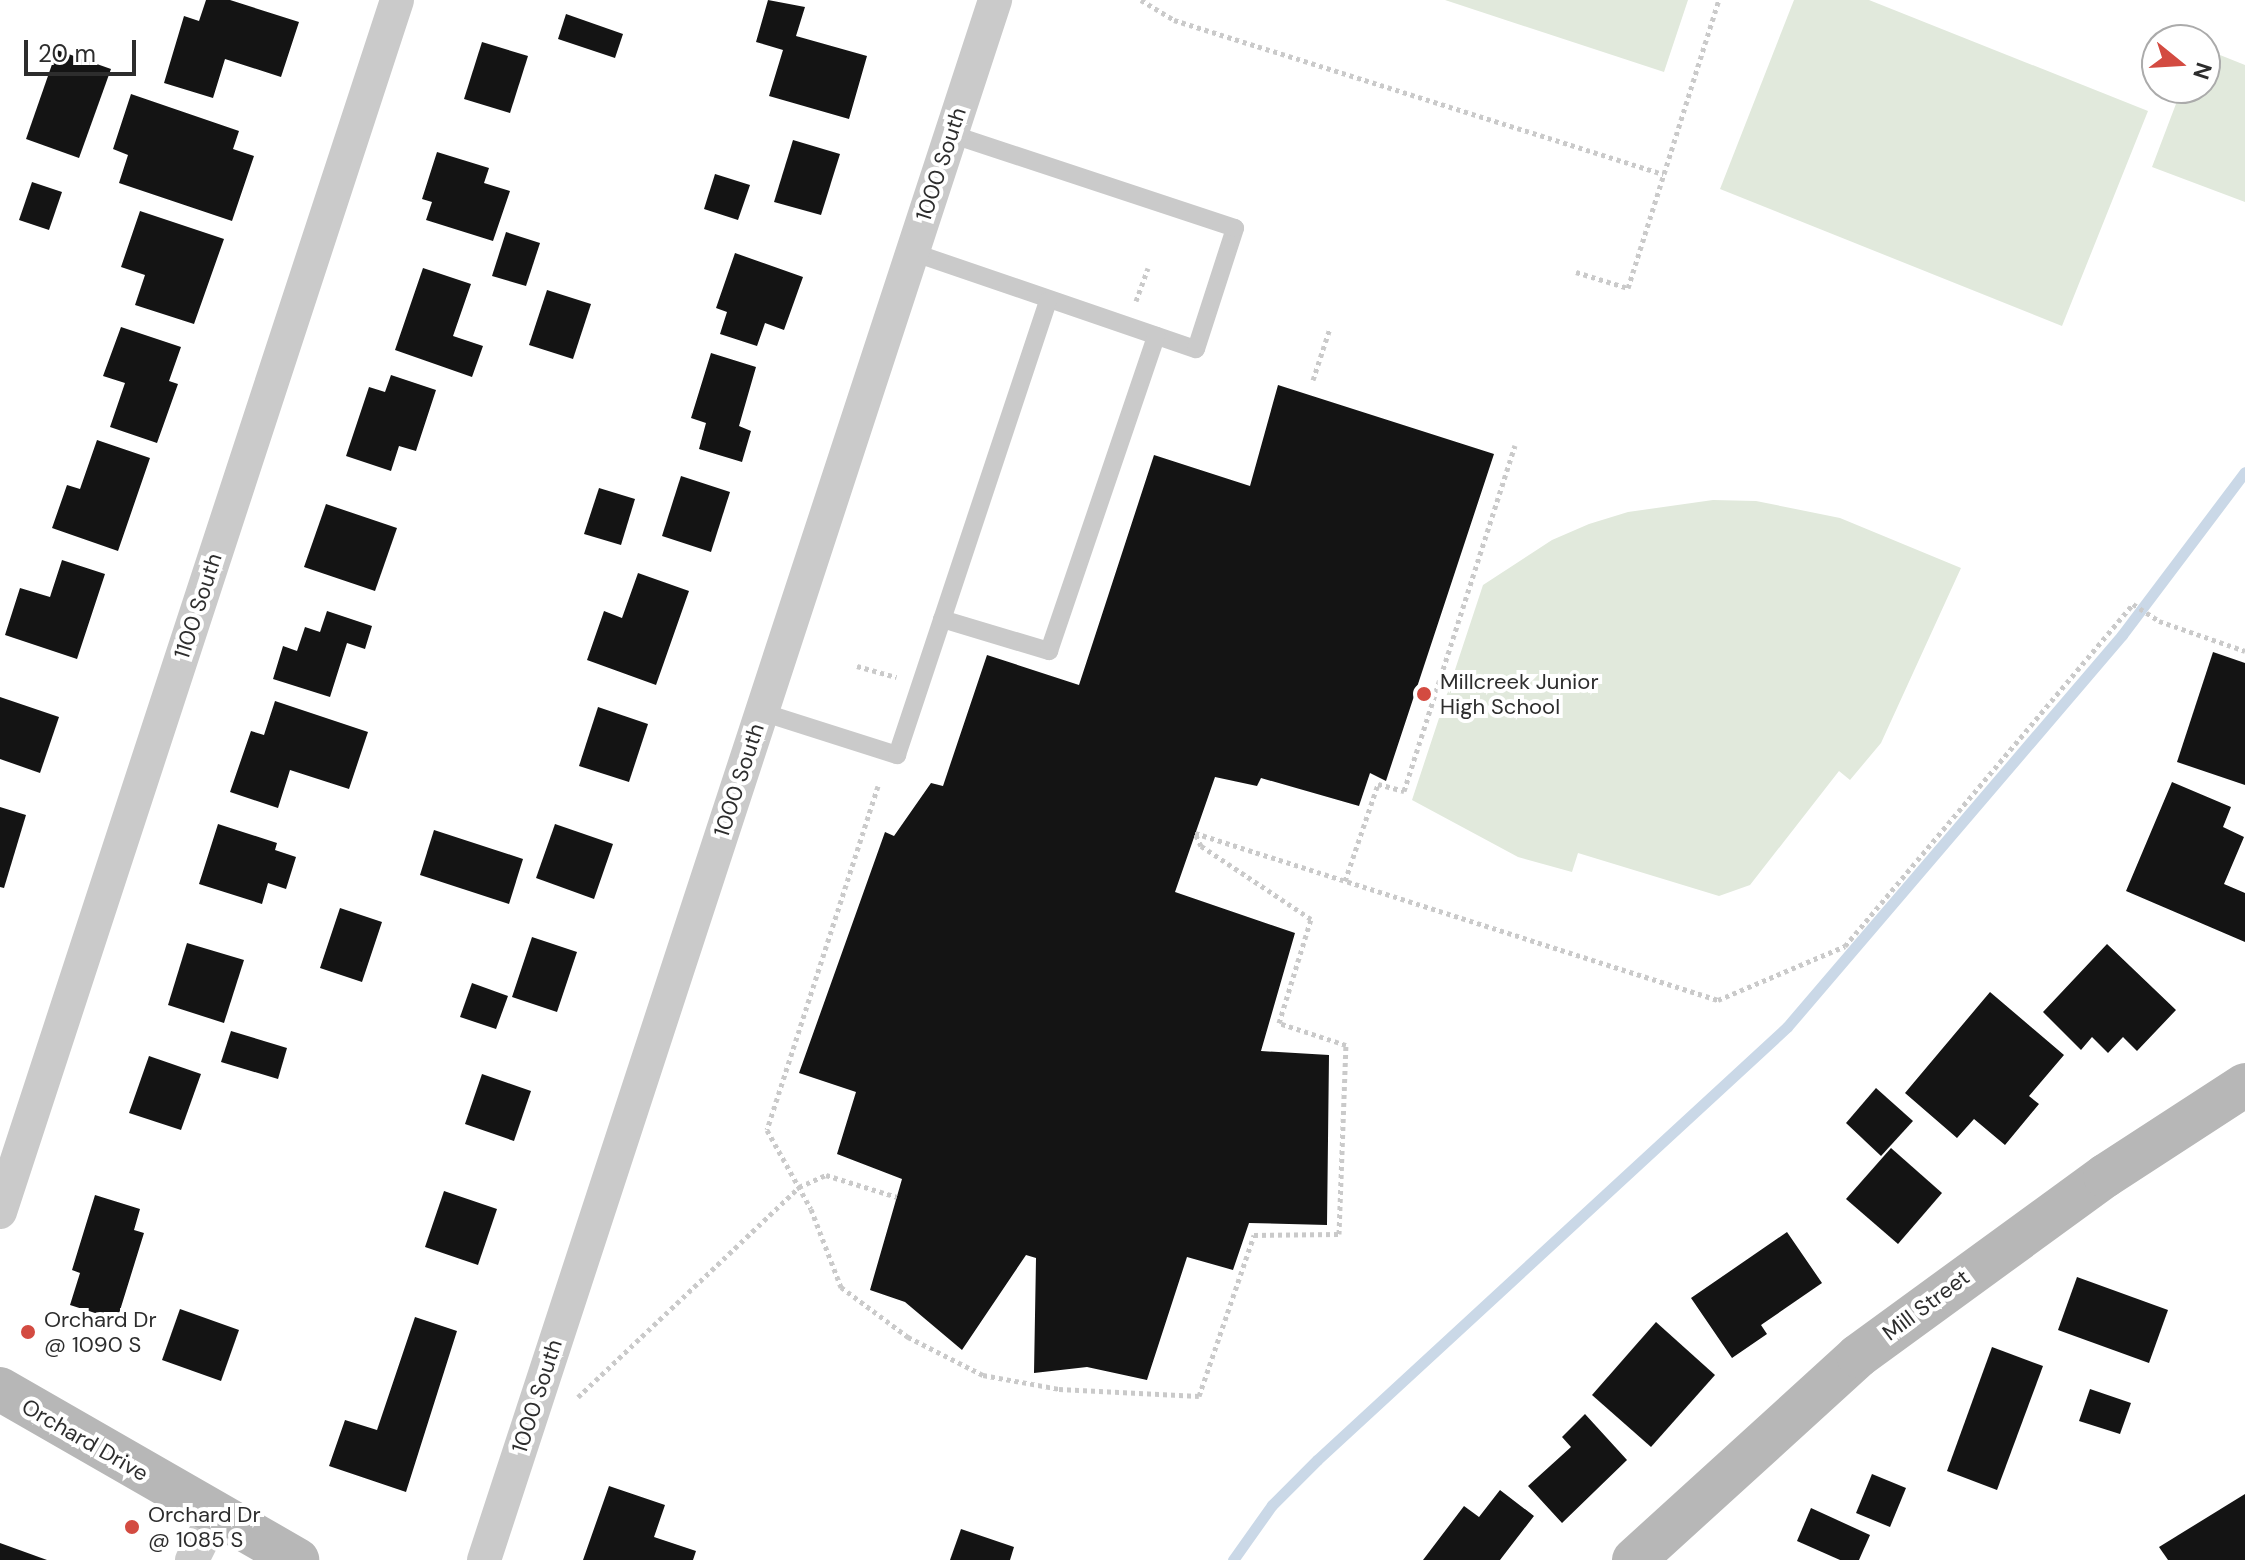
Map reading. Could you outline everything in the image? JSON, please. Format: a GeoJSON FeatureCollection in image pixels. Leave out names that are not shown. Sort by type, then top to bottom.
{"type":"FeatureCollection","features":[{"type":"Feature","properties":{"kind":"street","name":"1100 South"},"geometry":{"type":"LineString","coordinates":[[0,1212],[397,0]]}},
{"type":"Feature","properties":{"kind":"street","name":"1000 South"},"geometry":{"type":"LineString","coordinates":[[484,1560],[995,0]]}},
{"type":"Feature","properties":{"kind":"street","name":"Mill Street"},"geometry":{"type":"LineString","coordinates":[[1634,1560],[1858,1356],[2105,1176],[2245,1085]]}},
{"type":"Feature","properties":{"kind":"street","name":"Orchard Drive"},"geometry":{"type":"LineString","coordinates":[[0,1389],[297,1560]]}},
{"type":"Feature","properties":{"kind":"street"},"geometry":{"type":"LineString","coordinates":[[192,1560],[215,1514]]}},
{"type":"Feature","properties":{"kind":"lane"},"geometry":{"type":"LineString","coordinates":[[912,252],[1196,349],[1235,228],[951,134]]}},
{"type":"Feature","properties":{"kind":"lane"},"geometry":{"type":"LineString","coordinates":[[762,712],[897,755],[1048,300]]}},
{"type":"Feature","properties":{"kind":"lane"},"geometry":{"type":"LineString","coordinates":[[942,619],[1049,651],[1156,336]]}},
{"type":"Feature","properties":{"kind":"path"},"geometry":{"type":"LineString","coordinates":[[1141,0],[1174,20],[1663,174]]}},
{"type":"Feature","properties":{"kind":"path"},"geometry":{"type":"LineString","coordinates":[[1576,272],[1628,288],[1719,0]]}},
{"type":"Feature","properties":{"kind":"path"},"geometry":{"type":"LineString","coordinates":[[1313,380],[1330,328]]}},
{"type":"Feature","properties":{"kind":"path"},"geometry":{"type":"LineString","coordinates":[[1345,881],[1378,784],[1404,791],[1515,445]]}},
{"type":"Feature","properties":{"kind":"path"},"geometry":{"type":"LineString","coordinates":[[878,786],[767,1130],[799,1187],[841,1287],[908,1337],[983,1375],[1059,1389],[1199,1396],[1254,1235],[1339,1234],[1346,1045],[1279,1023],[1311,919],[1201,846],[1195,833],[1718,1000],[1845,946],[2133,604],[2159,621],[2245,651]]}},
{"type":"Feature","properties":{"kind":"path"},"geometry":{"type":"LineString","coordinates":[[857,666],[920,685]]}},
{"type":"Feature","properties":{"kind":"path"},"geometry":{"type":"LineString","coordinates":[[578,1397],[799,1187],[826,1175],[897,1197]]}},
{"type":"Feature","properties":{"kind":"shaded area"},"geometry":{"type":"Polygon","coordinates":[[[1445,0],[1688,0],[1664,72],[1445,0]]]}},
{"type":"Feature","properties":{"kind":"shaded area"},"geometry":{"type":"Polygon","coordinates":[[[1794,0],[1869,0],[2148,111],[2062,326],[1720,189],[1794,0]]]}},
{"type":"Feature","properties":{"kind":"shaded area"},"geometry":{"type":"Polygon","coordinates":[[[2221,55],[2245,65],[2245,202],[2152,167],[2176,104],[2221,104],[2221,55]]]}},
{"type":"Feature","properties":{"kind":"shaded area"},"geometry":{"type":"Polygon","coordinates":[[[1713,500],[1756,501],[1840,518],[1961,568],[1881,743],[1850,780],[1839,771],[1750,885],[1719,896],[1578,853],[1572,872],[1518,857],[1412,800],[1483,585],[1552,540],[1589,524],[1628,512],[1713,500]]]}},
{"type":"Feature","properties":{"kind":"building"},"geometry":{"type":"Polygon","coordinates":[[[206,0],[230,0],[299,22],[281,77],[225,59],[213,98],[164,83],[184,16],[199,21],[206,0]]]}},
{"type":"Feature","properties":{"kind":"building"},"geometry":{"type":"Polygon","coordinates":[[[768,0],[805,7],[796,36],[867,56],[849,119],[769,96],[783,50],[756,42],[768,0]]]}},
{"type":"Feature","properties":{"kind":"building"},"geometry":{"type":"Polygon","coordinates":[[[566,14],[623,34],[615,58],[558,39],[566,14]]]}},
{"type":"Feature","properties":{"kind":"building"},"geometry":{"type":"Polygon","coordinates":[[[482,42],[528,56],[510,113],[464,99],[482,42]]]}},
{"type":"Feature","properties":{"kind":"building"},"geometry":{"type":"Polygon","coordinates":[[[57,50],[111,69],[79,158],[26,139],[57,50]]]}},
{"type":"Feature","properties":{"kind":"building"},"geometry":{"type":"Polygon","coordinates":[[[131,94],[239,131],[233,149],[254,156],[232,221],[119,183],[128,155],[113,149],[131,94]]]}},
{"type":"Feature","properties":{"kind":"building"},"geometry":{"type":"Polygon","coordinates":[[[793,140],[840,154],[821,215],[774,202],[793,140]]]}},
{"type":"Feature","properties":{"kind":"building"},"geometry":{"type":"Polygon","coordinates":[[[437,152],[489,168],[484,183],[510,191],[493,241],[426,220],[432,202],[422,199],[437,152]]]}},
{"type":"Feature","properties":{"kind":"building"},"geometry":{"type":"Polygon","coordinates":[[[715,174],[750,185],[738,220],[704,209],[715,174]]]}},
{"type":"Feature","properties":{"kind":"building"},"geometry":{"type":"Polygon","coordinates":[[[32,182],[62,192],[49,230],[19,220],[32,182]]]}},
{"type":"Feature","properties":{"kind":"building"},"geometry":{"type":"Polygon","coordinates":[[[140,211],[224,239],[194,324],[135,305],[145,275],[121,267],[140,211]]]}},
{"type":"Feature","properties":{"kind":"building"},"geometry":{"type":"Polygon","coordinates":[[[506,232],[540,243],[526,286],[492,276],[506,232]]]}},
{"type":"Feature","properties":{"kind":"building"},"geometry":{"type":"Polygon","coordinates":[[[735,253],[803,277],[784,330],[765,323],[757,346],[720,334],[727,312],[716,308],[735,253]]]}},
{"type":"Feature","properties":{"kind":"building"},"geometry":{"type":"Polygon","coordinates":[[[423,268],[471,284],[453,336],[483,346],[472,377],[395,350],[423,268]]]}},
{"type":"Feature","properties":{"kind":"building"},"geometry":{"type":"Polygon","coordinates":[[[547,290],[591,304],[573,359],[529,345],[547,290]]]}},
{"type":"Feature","properties":{"kind":"building"},"geometry":{"type":"Polygon","coordinates":[[[121,327],[181,347],[169,381],[178,384],[157,443],[110,427],[125,383],[103,376],[121,327]]]}},
{"type":"Feature","properties":{"kind":"building"},"geometry":{"type":"Polygon","coordinates":[[[711,353],[756,367],[739,426],[751,431],[742,462],[699,449],[706,423],[691,418],[711,353]]]}},
{"type":"Feature","properties":{"kind":"building"},"geometry":{"type":"Polygon","coordinates":[[[391,375],[436,390],[416,451],[399,446],[391,471],[346,456],[369,387],[385,392],[391,375]]]}},
{"type":"Feature","properties":{"kind":"building","name":"Millcreek Junior High School"},"geometry":{"type":"Polygon","coordinates":[[[1278,385],[1494,454],[1386,781],[1370,773],[1359,806],[1261,778],[1257,786],[1215,777],[1175,892],[1295,933],[1261,1051],[1329,1055],[1327,1225],[1249,1223],[1233,1270],[1187,1257],[1147,1380],[1087,1367],[1034,1373],[1036,1258],[1026,1255],[962,1350],[905,1302],[870,1290],[902,1179],[837,1154],[856,1092],[799,1073],[885,832],[894,836],[931,783],[943,786],[987,655],[1079,685],[1154,455],[1250,486],[1278,385]]]}},
{"type":"Feature","properties":{"kind":"building"},"geometry":{"type":"Polygon","coordinates":[[[97,440],[150,458],[118,551],[52,528],[67,485],[80,489],[97,440]]]}},
{"type":"Feature","properties":{"kind":"building"},"geometry":{"type":"Polygon","coordinates":[[[681,476],[730,492],[711,552],[662,536],[681,476]]]}},
{"type":"Feature","properties":{"kind":"building"},"geometry":{"type":"Polygon","coordinates":[[[599,488],[635,499],[621,545],[584,534],[599,488]]]}},
{"type":"Feature","properties":{"kind":"building"},"geometry":{"type":"Polygon","coordinates":[[[326,504],[397,528],[375,591],[304,567],[326,504]]]}},
{"type":"Feature","properties":{"kind":"building"},"geometry":{"type":"Polygon","coordinates":[[[62,560],[105,574],[77,659],[5,635],[20,588],[50,597],[62,560]]]}},
{"type":"Feature","properties":{"kind":"building"},"geometry":{"type":"Polygon","coordinates":[[[638,573],[689,591],[656,685],[587,660],[604,611],[622,618],[638,573]]]}},
{"type":"Feature","properties":{"kind":"building"},"geometry":{"type":"Polygon","coordinates":[[[327,611],[372,626],[365,649],[347,643],[330,697],[273,679],[283,646],[297,651],[305,627],[320,632],[327,611]]]}},
{"type":"Feature","properties":{"kind":"building"},"geometry":{"type":"Polygon","coordinates":[[[2213,652],[2245,663],[2245,785],[2177,762],[2213,652]]]}},
{"type":"Feature","properties":{"kind":"building"},"geometry":{"type":"Polygon","coordinates":[[[0,697],[59,717],[40,773],[0,759],[0,697]]]}},
{"type":"Feature","properties":{"kind":"building"},"geometry":{"type":"Polygon","coordinates":[[[275,701],[368,732],[349,789],[290,770],[278,808],[230,792],[251,731],[264,735],[275,701]]]}},
{"type":"Feature","properties":{"kind":"building"},"geometry":{"type":"Polygon","coordinates":[[[598,707],[648,724],[629,782],[579,766],[598,707]]]}},
{"type":"Feature","properties":{"kind":"building"},"geometry":{"type":"Polygon","coordinates":[[[2172,782],[2231,807],[2223,827],[2244,837],[2224,884],[2245,893],[2245,942],[2126,891],[2172,782]]]}},
{"type":"Feature","properties":{"kind":"building"},"geometry":{"type":"Polygon","coordinates":[[[0,807],[26,815],[4,888],[0,887],[0,807]]]}},
{"type":"Feature","properties":{"kind":"building"},"geometry":{"type":"Polygon","coordinates":[[[218,824],[277,843],[275,850],[296,857],[286,889],[268,883],[262,904],[199,884],[218,824]]]}},
{"type":"Feature","properties":{"kind":"building"},"geometry":{"type":"Polygon","coordinates":[[[555,824],[613,844],[594,899],[536,878],[555,824]]]}},
{"type":"Feature","properties":{"kind":"building"},"geometry":{"type":"Polygon","coordinates":[[[434,830],[523,859],[509,904],[420,875],[434,830]]]}},
{"type":"Feature","properties":{"kind":"building"},"geometry":{"type":"Polygon","coordinates":[[[340,908],[382,922],[362,982],[320,968],[340,908]]]}},
{"type":"Feature","properties":{"kind":"building"},"geometry":{"type":"Polygon","coordinates":[[[532,937],[577,952],[557,1012],[512,997],[532,937]]]}},
{"type":"Feature","properties":{"kind":"building"},"geometry":{"type":"Polygon","coordinates":[[[187,943],[244,960],[224,1023],[168,1005],[187,943]]]}},
{"type":"Feature","properties":{"kind":"building"},"geometry":{"type":"Polygon","coordinates":[[[2107,944],[2176,1010],[2137,1051],[2123,1037],[2108,1053],[2092,1037],[2081,1050],[2043,1012],[2107,944]]]}},
{"type":"Feature","properties":{"kind":"building"},"geometry":{"type":"Polygon","coordinates":[[[472,983],[508,996],[496,1029],[460,1017],[472,983]]]}},
{"type":"Feature","properties":{"kind":"building"},"geometry":{"type":"Polygon","coordinates":[[[1990,992],[2064,1055],[2029,1096],[2039,1104],[2005,1145],[1974,1119],[1957,1138],[1905,1093],[1990,992]]]}},
{"type":"Feature","properties":{"kind":"building"},"geometry":{"type":"Polygon","coordinates":[[[231,1031],[287,1048],[278,1079],[221,1062],[231,1031]]]}},
{"type":"Feature","properties":{"kind":"building"},"geometry":{"type":"Polygon","coordinates":[[[149,1056],[201,1074],[181,1130],[129,1113],[149,1056]]]}},
{"type":"Feature","properties":{"kind":"building"},"geometry":{"type":"Polygon","coordinates":[[[482,1074],[531,1091],[514,1141],[465,1124],[482,1074]]]}},
{"type":"Feature","properties":{"kind":"building"},"geometry":{"type":"Polygon","coordinates":[[[1876,1088],[1913,1121],[1881,1156],[1846,1123],[1876,1088]]]}},
{"type":"Feature","properties":{"kind":"building"},"geometry":{"type":"Polygon","coordinates":[[[1891,1148],[1942,1193],[1898,1244],[1846,1199],[1891,1148]]]}},
{"type":"Feature","properties":{"kind":"building"},"geometry":{"type":"Polygon","coordinates":[[[444,1191],[497,1209],[478,1265],[425,1247],[444,1191]]]}},
{"type":"Feature","properties":{"kind":"building"},"geometry":{"type":"Polygon","coordinates":[[[95,1195],[140,1209],[134,1230],[144,1233],[117,1320],[70,1305],[80,1273],[72,1270],[95,1195]]]}},
{"type":"Feature","properties":{"kind":"building"},"geometry":{"type":"Polygon","coordinates":[[[1787,1232],[1822,1283],[1761,1325],[1767,1334],[1732,1358],[1691,1298],[1787,1232]]]}},
{"type":"Feature","properties":{"kind":"building"},"geometry":{"type":"Polygon","coordinates":[[[2077,1277],[2168,1310],[2149,1363],[2058,1330],[2077,1277]]]}},
{"type":"Feature","properties":{"kind":"building"},"geometry":{"type":"Polygon","coordinates":[[[180,1309],[239,1330],[221,1381],[162,1360],[180,1309]]]}},
{"type":"Feature","properties":{"kind":"building"},"geometry":{"type":"Polygon","coordinates":[[[415,1317],[457,1331],[406,1492],[329,1466],[345,1420],[377,1430],[415,1317]]]}},
{"type":"Feature","properties":{"kind":"building"},"geometry":{"type":"Polygon","coordinates":[[[1656,1322],[1715,1375],[1651,1447],[1592,1395],[1656,1322]]]}},
{"type":"Feature","properties":{"kind":"building"},"geometry":{"type":"Polygon","coordinates":[[[1992,1347],[2043,1366],[1997,1490],[1947,1471],[1992,1347]]]}},
{"type":"Feature","properties":{"kind":"building"},"geometry":{"type":"Polygon","coordinates":[[[2090,1389],[2131,1403],[2120,1434],[2079,1421],[2090,1389]]]}},
{"type":"Feature","properties":{"kind":"building"},"geometry":{"type":"Polygon","coordinates":[[[1585,1414],[1627,1460],[1562,1523],[1528,1486],[1571,1447],[1562,1437],[1585,1414]]]}},
{"type":"Feature","properties":{"kind":"building"},"geometry":{"type":"Polygon","coordinates":[[[1872,1474],[1906,1488],[1890,1527],[1856,1513],[1872,1474]]]}},
{"type":"Feature","properties":{"kind":"building"},"geometry":{"type":"Polygon","coordinates":[[[609,1486],[665,1505],[654,1537],[696,1551],[693,1560],[583,1560],[609,1486]]]}},
{"type":"Feature","properties":{"kind":"building"},"geometry":{"type":"Polygon","coordinates":[[[1500,1490],[1534,1516],[1500,1560],[1423,1560],[1464,1506],[1479,1517],[1500,1490]]]}},
{"type":"Feature","properties":{"kind":"building"},"geometry":{"type":"Polygon","coordinates":[[[2245,1494],[2245,1560],[2168,1560],[2159,1547],[2245,1494]]]}},
{"type":"Feature","properties":{"kind":"building"},"geometry":{"type":"Polygon","coordinates":[[[1811,1508],[1870,1535],[1859,1560],[1840,1560],[1797,1541],[1811,1508]]]}},
{"type":"Feature","properties":{"kind":"building"},"geometry":{"type":"Polygon","coordinates":[[[961,1529],[1014,1547],[1010,1560],[950,1560],[961,1529]]]}},
{"type":"Feature","properties":{"kind":"building"},"geometry":{"type":"Polygon","coordinates":[[[0,1543],[47,1560],[0,1560],[0,1543]]]}},
{"type":"Feature","properties":{"kind":"waterway"},"geometry":{"type":"LineString","coordinates":[[1233,1560],[1272,1505],[1317,1460],[1787,1027],[2122,635],[2245,472]]}},
{"type":"Feature","properties":{"kind":"place","name":"Millcreek Junior High School"},"geometry":{"type":"Point","coordinates":[1424,694]}},
{"type":"Feature","properties":{"kind":"place","name":"Orchard Dr @ 1090 S"},"geometry":{"type":"Point","coordinates":[28,1332]}},
{"type":"Feature","properties":{"kind":"place","name":"Orchard Dr @ 1085 S"},"geometry":{"type":"Point","coordinates":[132,1527]}}]}
